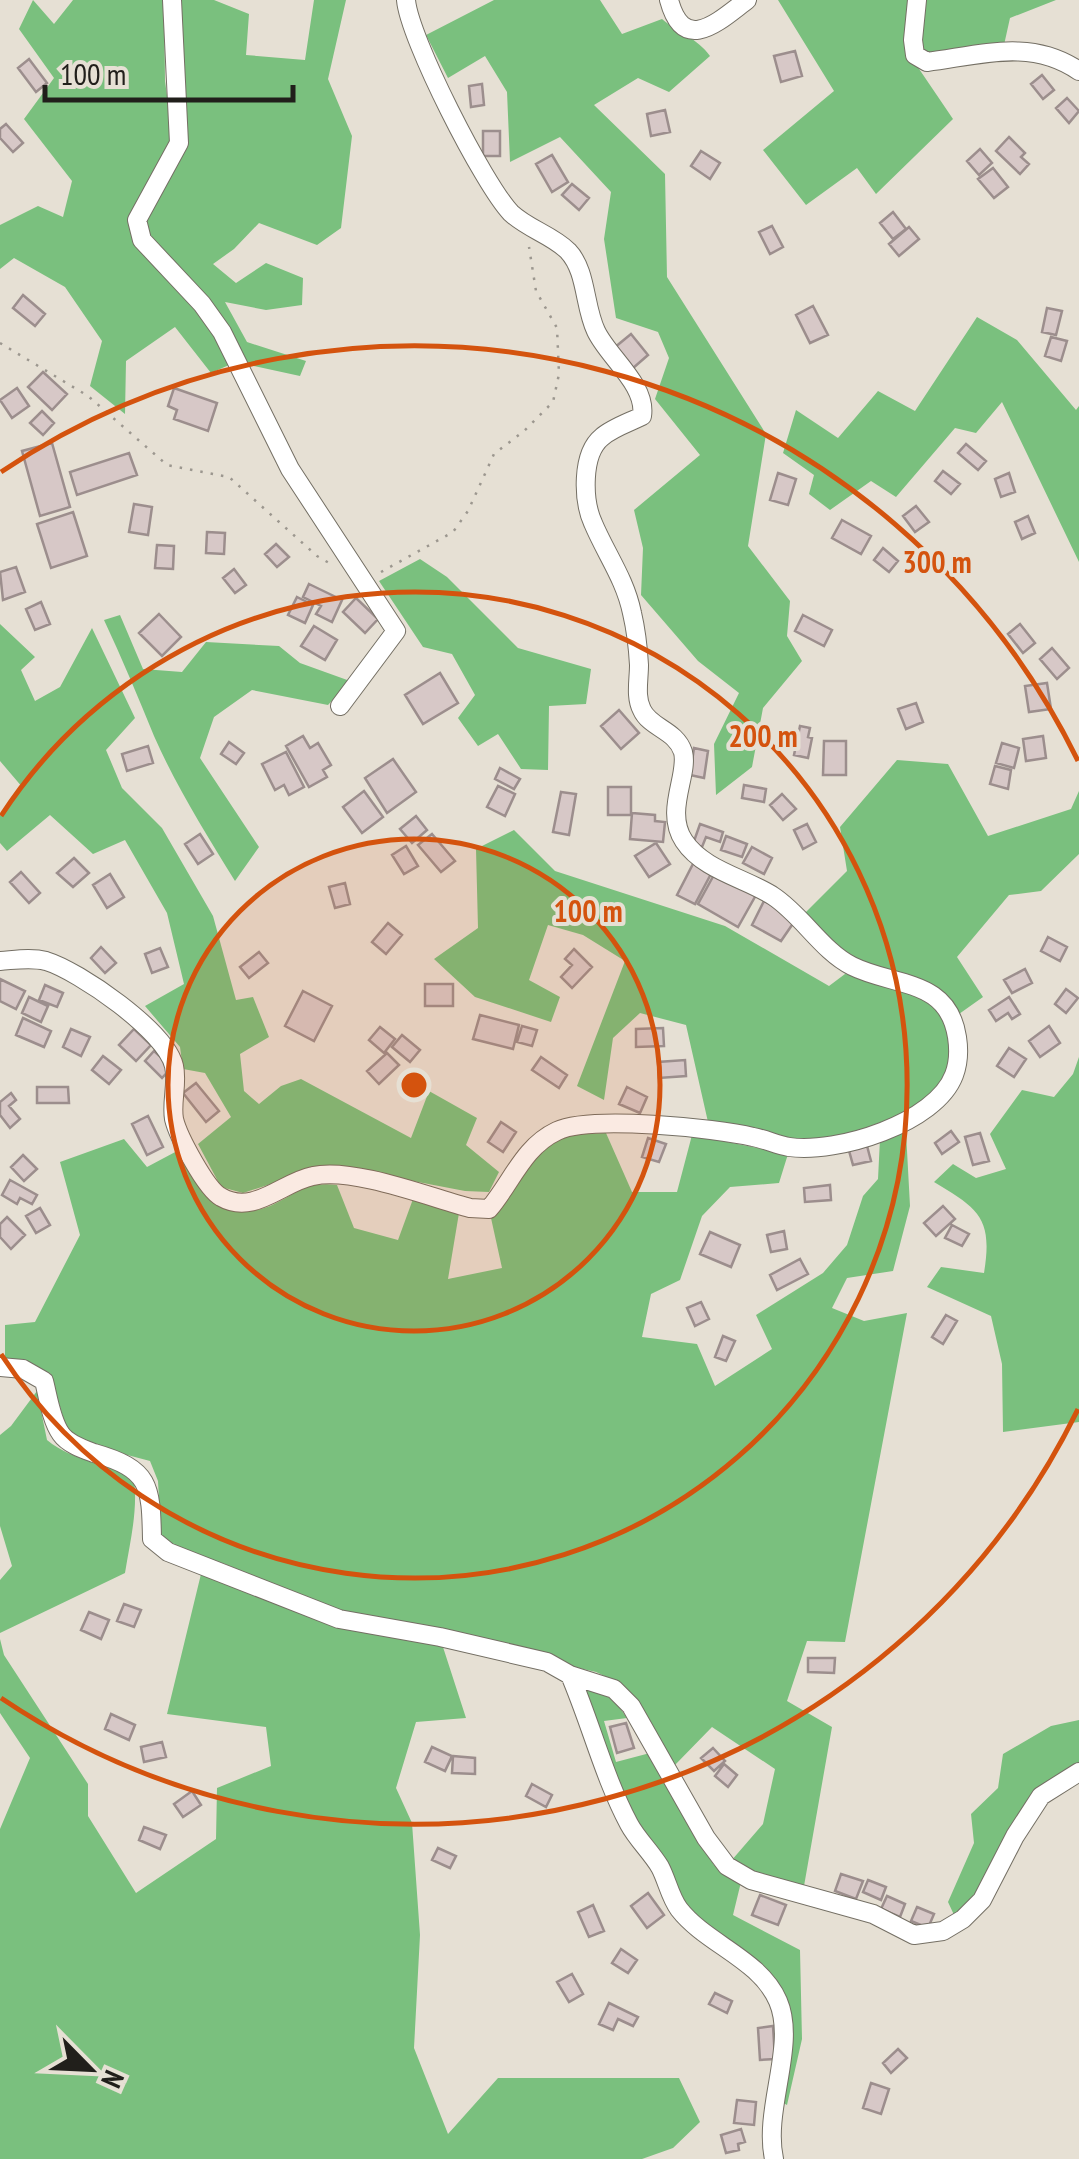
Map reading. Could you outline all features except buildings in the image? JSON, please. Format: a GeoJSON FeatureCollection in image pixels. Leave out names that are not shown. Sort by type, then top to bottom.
{"type":"FeatureCollection","features":[{"type":"Feature","properties":{"kind":"street"},"geometry":{"type":"LineString","coordinates":[[172,0],[179,142],[137,220],[142,240],[202,304],[222,332],[290,469],[396,632],[340,706]]}},
{"type":"Feature","properties":{"kind":"street"},"geometry":{"type":"LineString","coordinates":[[0,961],[48,962],[107,996],[151,1032],[168,1052],[174,1068],[174,1121],[203,1178],[219,1197],[242,1204],[263,1199],[287,1184],[315,1175],[344,1174],[470,1208],[489,1209],[537,1143],[561,1128],[627,1124],[716,1130],[790,1148],[816,1146],[850,1141],[904,1123],[937,1101],[954,1077],[959,1053],[954,1022],[940,999],[850,966],[774,896],[700,858],[682,839],[676,816],[684,754],[671,734],[643,714],[638,700],[638,638],[631,607],[623,582],[590,520],[587,492],[587,467],[594,448],[602,436],[642,416],[644,406],[634,384],[595,330],[578,265],[566,250],[529,229],[494,192],[480,170],[420,45],[406,0]]}},
{"type":"Feature","properties":{"kind":"street"},"geometry":{"type":"LineString","coordinates":[[670,0],[677,19],[693,30],[710,29],[746,0]]}},
{"type":"Feature","properties":{"kind":"street"},"geometry":{"type":"LineString","coordinates":[[917,0],[913,40],[916,55],[927,62],[979,52],[1040,52],[1079,71]]}},
{"type":"Feature","properties":{"kind":"street"},"geometry":{"type":"LineString","coordinates":[[0,1366],[23,1370],[44,1381],[60,1434],[80,1448],[130,1464],[146,1482],[152,1510],[152,1540],[168,1552],[338,1619],[547,1662],[570,1675],[614,1689],[631,1706],[706,1838],[727,1866],[752,1880],[873,1914],[914,1935],[943,1931],[963,1919],[982,1900],[1041,1796],[1079,1772]]}},
{"type":"Feature","properties":{"kind":"street"},"geometry":{"type":"LineString","coordinates":[[570,1675],[630,1827],[651,1852],[676,1906],[699,1929],[751,1967],[770,1987],[780,2006],[780,2073],[770,2140],[774,2159]]}},
{"type":"Feature","properties":{"kind":"path"},"geometry":{"type":"LineString","coordinates":[[362,582],[453,532],[468,511],[494,454],[553,402],[560,374],[557,328],[536,292],[529,261],[529,229]]}},
{"type":"Feature","properties":{"kind":"path"},"geometry":{"type":"LineString","coordinates":[[0,343],[88,396],[167,465],[230,477],[316,556],[332,564]]}},
{"type":"Feature","properties":{"kind":"green space"},"geometry":{"type":"Polygon","coordinates":[[[33,0],[54,24],[73,0],[164,0],[165,81],[173,140],[131,221],[203,314],[229,365],[211,373],[175,327],[126,361],[125,414],[90,386],[102,341],[65,287],[14,258],[0,269],[0,225],[38,206],[63,217],[72,181],[24,119],[54,78],[19,29],[33,0]]]}},
{"type":"Feature","properties":{"kind":"green space"},"geometry":{"type":"Polygon","coordinates":[[[181,0],[214,0],[249,14],[246,55],[305,60],[314,0],[346,0],[328,79],[352,136],[341,228],[317,245],[259,223],[213,264],[236,283],[266,263],[303,278],[302,305],[266,310],[225,302],[247,342],[306,361],[300,376],[249,365],[229,331],[150,243],[144,219],[176,166],[177,17],[181,0]]]}},
{"type":"Feature","properties":{"kind":"green space"},"geometry":{"type":"Polygon","coordinates":[[[494,0],[600,0],[622,34],[662,19],[710,56],[669,92],[638,78],[594,105],[665,174],[667,277],[766,434],[748,546],[790,601],[787,636],[802,661],[763,708],[752,767],[716,795],[714,744],[739,693],[698,661],[641,595],[643,548],[634,510],[700,455],[655,399],[669,358],[658,332],[616,318],[604,239],[611,192],[560,137],[510,162],[507,92],[485,56],[448,78],[426,35],[494,0]]]}},
{"type":"Feature","properties":{"kind":"green space"},"geometry":{"type":"Polygon","coordinates":[[[778,0],[911,0],[913,60],[953,119],[876,194],[857,168],[806,205],[763,150],[834,91],[778,0]]]}},
{"type":"Feature","properties":{"kind":"green space"},"geometry":{"type":"Polygon","coordinates":[[[920,0],[1056,0],[1010,18],[1004,45],[929,58],[920,51],[920,0]]]}},
{"type":"Feature","properties":{"kind":"green space"},"geometry":{"type":"Polygon","coordinates":[[[977,317],[1017,340],[1076,410],[1079,406],[1079,562],[1002,402],[976,433],[955,428],[896,497],[871,481],[830,510],[809,494],[814,475],[783,453],[796,410],[838,438],[878,391],[915,411],[977,317]]]}},
{"type":"Feature","properties":{"kind":"green space"},"geometry":{"type":"Polygon","coordinates":[[[420,559],[447,577],[518,648],[591,669],[586,704],[549,706],[548,770],[521,769],[498,734],[478,746],[458,718],[475,695],[452,654],[423,647],[379,581],[420,559]]]}},
{"type":"Feature","properties":{"kind":"green space"},"geometry":{"type":"Polygon","coordinates":[[[120,615],[143,669],[182,672],[206,642],[279,646],[300,663],[350,681],[328,705],[252,690],[214,717],[200,758],[259,847],[235,881],[154,736],[104,620],[120,615]]]}},
{"type":"Feature","properties":{"kind":"green space"},"geometry":{"type":"Polygon","coordinates":[[[0,624],[35,657],[21,670],[35,701],[60,687],[92,628],[135,718],[106,750],[122,788],[162,828],[213,916],[236,1000],[253,997],[269,1037],[240,1054],[244,1091],[259,1104],[281,1086],[301,1079],[411,1138],[429,1091],[477,1118],[466,1145],[499,1172],[489,1192],[465,1191],[329,1165],[243,1193],[221,1187],[198,1144],[231,1117],[205,1073],[183,1069],[180,1047],[145,1006],[184,984],[167,913],[125,840],[93,854],[50,815],[7,851],[0,843],[0,816],[23,788],[0,761],[0,624]]]}},
{"type":"Feature","properties":{"kind":"green space"},"geometry":{"type":"Polygon","coordinates":[[[897,760],[948,764],[988,836],[1071,809],[1079,791],[1079,854],[1041,891],[1009,895],[957,957],[983,997],[959,1014],[839,954],[802,916],[847,871],[840,827],[897,760]]]}},
{"type":"Feature","properties":{"kind":"green space"},"geometry":{"type":"Polygon","coordinates":[[[514,830],[555,871],[725,926],[829,986],[845,974],[870,978],[940,1006],[954,1053],[944,1083],[926,1105],[839,1138],[787,1143],[708,1122],[686,1025],[640,1013],[613,1038],[604,1100],[577,1086],[625,961],[583,935],[548,925],[529,980],[560,997],[551,1022],[475,997],[434,959],[478,928],[476,849],[514,830]]]}},
{"type":"Feature","properties":{"kind":"green space"},"geometry":{"type":"Polygon","coordinates":[[[1079,1057],[1079,1422],[1003,1432],[1002,1364],[991,1316],[927,1287],[941,1267],[984,1273],[984,1227],[972,1208],[934,1182],[953,1164],[976,1178],[1006,1169],[990,1134],[1022,1090],[1054,1097],[1073,1074],[1079,1057]]]}},
{"type":"Feature","properties":{"kind":"green space"},"geometry":{"type":"Polygon","coordinates":[[[906,1132],[910,1206],[893,1271],[847,1278],[832,1308],[864,1321],[907,1313],[845,1642],[807,1641],[787,1701],[832,1727],[804,1886],[754,1874],[731,1861],[763,1824],[775,1769],[712,1727],[674,1766],[635,1699],[596,1672],[343,1614],[225,1564],[173,1547],[161,1536],[158,1481],[150,1461],[82,1443],[66,1427],[50,1373],[28,1364],[5,1361],[5,1325],[35,1322],[80,1235],[60,1162],[124,1139],[147,1167],[179,1150],[203,1188],[225,1206],[239,1210],[270,1206],[309,1187],[337,1185],[354,1228],[398,1240],[413,1199],[459,1213],[448,1279],[502,1268],[491,1218],[539,1152],[561,1135],[606,1133],[632,1192],[677,1192],[692,1135],[788,1154],[779,1183],[730,1187],[702,1216],[680,1280],[651,1294],[642,1337],[697,1344],[715,1386],[772,1349],[756,1315],[823,1273],[847,1245],[863,1196],[878,1179],[880,1139],[906,1132]]]}},
{"type":"Feature","properties":{"kind":"green space"},"geometry":{"type":"Polygon","coordinates":[[[37,1391],[47,1440],[68,1453],[134,1479],[131,1538],[125,1573],[0,1633],[0,1580],[12,1566],[0,1526],[0,1435],[37,1391]]]}},
{"type":"Feature","properties":{"kind":"green space"},"geometry":{"type":"Polygon","coordinates":[[[201,1574],[442,1644],[466,1718],[416,1722],[396,1788],[412,1823],[420,1935],[414,2048],[448,2134],[498,2078],[679,2078],[700,2122],[673,2148],[642,2159],[0,2159],[0,1829],[30,1758],[0,1713],[0,1639],[4,1655],[88,1784],[88,1816],[136,1893],[216,1839],[217,1788],[271,1766],[266,1727],[167,1714],[201,1574]]]}},
{"type":"Feature","properties":{"kind":"green space"},"geometry":{"type":"Polygon","coordinates":[[[580,1686],[613,1698],[627,1718],[604,1721],[616,1762],[650,1753],[714,1865],[741,1882],[733,1915],[800,1950],[802,2039],[787,2105],[778,2100],[782,1999],[680,1905],[634,1826],[580,1686]]]}},
{"type":"Feature","properties":{"kind":"green space"},"geometry":{"type":"Polygon","coordinates":[[[1079,1720],[1079,1766],[1064,1774],[978,1896],[955,1917],[948,1902],[974,1843],[971,1814],[998,1788],[1003,1754],[1051,1726],[1079,1720]]]}}]}
